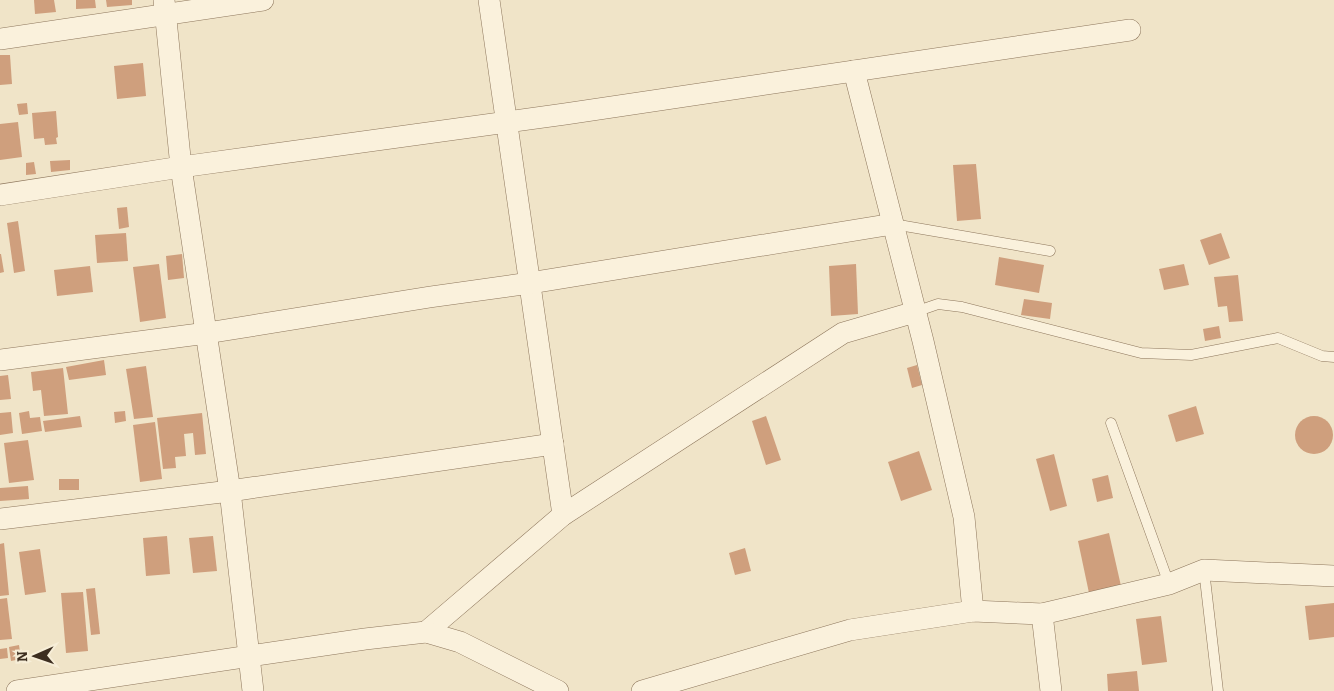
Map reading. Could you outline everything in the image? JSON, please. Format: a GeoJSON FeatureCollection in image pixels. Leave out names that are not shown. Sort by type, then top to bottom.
{"type":"FeatureCollection","features":[{"type":"Feature","properties":{"kind":"street"},"geometry":{"type":"LineString","coordinates":[[0,39],[48,33],[165,7],[262,0]]}},
{"type":"Feature","properties":{"kind":"street"},"geometry":{"type":"LineString","coordinates":[[489,0],[563,515]]}},
{"type":"Feature","properties":{"kind":"street"},"geometry":{"type":"LineString","coordinates":[[165,7],[181,166],[230,491],[253,691]]}},
{"type":"Feature","properties":{"kind":"street"},"geometry":{"type":"LineString","coordinates":[[0,195],[181,166],[507,122],[1130,30]]}},
{"type":"Feature","properties":{"kind":"street"},"geometry":{"type":"LineString","coordinates":[[854,71],[915,312],[964,517],[973,610]]}},
{"type":"Feature","properties":{"kind":"street"},"geometry":{"type":"LineString","coordinates":[[0,360],[207,334],[430,296],[530,283],[893,224]]}},
{"type":"Feature","properties":{"kind":"street"},"geometry":{"type":"LineString","coordinates":[[426,632],[563,515],[843,333],[915,312]]}},
{"type":"Feature","properties":{"kind":"street"},"geometry":{"type":"LineString","coordinates":[[0,519],[230,491],[553,444]]}},
{"type":"Feature","properties":{"kind":"street"},"geometry":{"type":"LineString","coordinates":[[642,691],[850,630],[973,610],[1042,614],[1169,584],[1204,570],[1334,576]]}},
{"type":"Feature","properties":{"kind":"street"},"geometry":{"type":"LineString","coordinates":[[1042,614],[1051,691]]}},
{"type":"Feature","properties":{"kind":"street"},"geometry":{"type":"LineString","coordinates":[[17,691],[365,639],[426,632],[460,642],[558,691]]}},
{"type":"Feature","properties":{"kind":"lane"},"geometry":{"type":"LineString","coordinates":[[893,224],[1050,251]]}},
{"type":"Feature","properties":{"kind":"lane"},"geometry":{"type":"LineString","coordinates":[[915,312],[938,304],[962,307],[1141,353],[1191,355],[1278,338],[1322,356],[1334,357]]}},
{"type":"Feature","properties":{"kind":"lane"},"geometry":{"type":"LineString","coordinates":[[1111,424],[1169,584]]}},
{"type":"Feature","properties":{"kind":"lane"},"geometry":{"type":"LineString","coordinates":[[1204,570],[1218,691]]}},
{"type":"Feature","properties":{"kind":"building"},"geometry":{"type":"Polygon","coordinates":[[[34,0],[54,0],[56,12],[35,14],[34,0]]]}},
{"type":"Feature","properties":{"kind":"building"},"geometry":{"type":"Polygon","coordinates":[[[76,0],[95,0],[96,8],[76,9],[76,0]]]}},
{"type":"Feature","properties":{"kind":"building"},"geometry":{"type":"Polygon","coordinates":[[[106,0],[132,0],[132,5],[107,7],[106,0]]]}},
{"type":"Feature","properties":{"kind":"building"},"geometry":{"type":"Polygon","coordinates":[[[0,55],[10,55],[12,84],[0,85],[0,55]]]}},
{"type":"Feature","properties":{"kind":"building"},"geometry":{"type":"Polygon","coordinates":[[[143,63],[146,96],[117,99],[114,66],[143,63]]]}},
{"type":"Feature","properties":{"kind":"building"},"geometry":{"type":"Polygon","coordinates":[[[27,103],[28,114],[19,115],[17,104],[27,103]]]}},
{"type":"Feature","properties":{"kind":"building"},"geometry":{"type":"Polygon","coordinates":[[[56,111],[57,144],[45,145],[44,138],[34,139],[32,113],[56,111]]]}},
{"type":"Feature","properties":{"kind":"building"},"geometry":{"type":"Polygon","coordinates":[[[18,122],[22,157],[0,160],[0,124],[18,122]]]}},
{"type":"Feature","properties":{"kind":"building"},"geometry":{"type":"Polygon","coordinates":[[[70,160],[70,170],[51,172],[50,161],[70,160]]]}},
{"type":"Feature","properties":{"kind":"building"},"geometry":{"type":"Polygon","coordinates":[[[34,162],[36,174],[26,175],[26,163],[34,162]]]}},
{"type":"Feature","properties":{"kind":"building"},"geometry":{"type":"Polygon","coordinates":[[[976,164],[981,219],[957,221],[953,165],[976,164]]]}},
{"type":"Feature","properties":{"kind":"building"},"geometry":{"type":"Polygon","coordinates":[[[127,207],[129,227],[119,229],[117,208],[127,207]]]}},
{"type":"Feature","properties":{"kind":"building"},"geometry":{"type":"Polygon","coordinates":[[[18,221],[25,271],[14,273],[7,223],[18,221]]]}},
{"type":"Feature","properties":{"kind":"building"},"geometry":{"type":"Polygon","coordinates":[[[126,233],[128,261],[97,263],[95,235],[126,233]]]}},
{"type":"Feature","properties":{"kind":"building"},"geometry":{"type":"Polygon","coordinates":[[[1221,233],[1230,258],[1209,265],[1200,240],[1221,233]]]}},
{"type":"Feature","properties":{"kind":"building"},"geometry":{"type":"Polygon","coordinates":[[[0,254],[4,272],[0,273],[0,254]]]}},
{"type":"Feature","properties":{"kind":"building"},"geometry":{"type":"Polygon","coordinates":[[[182,254],[184,278],[168,280],[166,256],[182,254]]]}},
{"type":"Feature","properties":{"kind":"building"},"geometry":{"type":"Polygon","coordinates":[[[999,257],[1044,265],[1039,293],[995,285],[999,257]]]}},
{"type":"Feature","properties":{"kind":"building"},"geometry":{"type":"Polygon","coordinates":[[[159,264],[166,318],[140,322],[133,267],[159,264]]]}},
{"type":"Feature","properties":{"kind":"building"},"geometry":{"type":"Polygon","coordinates":[[[856,264],[858,314],[831,316],[829,266],[856,264]]]}},
{"type":"Feature","properties":{"kind":"building"},"geometry":{"type":"Polygon","coordinates":[[[1184,264],[1189,285],[1164,290],[1159,269],[1184,264]]]}},
{"type":"Feature","properties":{"kind":"building"},"geometry":{"type":"Polygon","coordinates":[[[90,266],[93,292],[57,296],[54,270],[90,266]]]}},
{"type":"Feature","properties":{"kind":"building"},"geometry":{"type":"Polygon","coordinates":[[[1238,275],[1243,321],[1229,322],[1227,306],[1218,307],[1214,277],[1238,275]]]}},
{"type":"Feature","properties":{"kind":"building"},"geometry":{"type":"Polygon","coordinates":[[[1024,299],[1052,303],[1050,319],[1021,315],[1024,299]]]}},
{"type":"Feature","properties":{"kind":"building"},"geometry":{"type":"Polygon","coordinates":[[[1219,326],[1221,338],[1205,341],[1203,329],[1219,326]]]}},
{"type":"Feature","properties":{"kind":"building"},"geometry":{"type":"Polygon","coordinates":[[[104,360],[106,375],[69,380],[66,367],[104,360]]]}},
{"type":"Feature","properties":{"kind":"building"},"geometry":{"type":"Polygon","coordinates":[[[917,365],[922,385],[912,388],[907,368],[917,365]]]}},
{"type":"Feature","properties":{"kind":"building"},"geometry":{"type":"Polygon","coordinates":[[[146,366],[153,417],[134,419],[126,369],[146,366]]]}},
{"type":"Feature","properties":{"kind":"building"},"geometry":{"type":"Polygon","coordinates":[[[63,368],[68,414],[44,416],[41,390],[33,391],[31,372],[63,368]]]}},
{"type":"Feature","properties":{"kind":"building"},"geometry":{"type":"Polygon","coordinates":[[[8,375],[11,399],[0,400],[0,376],[8,375]]]}},
{"type":"Feature","properties":{"kind":"building"},"geometry":{"type":"Polygon","coordinates":[[[1196,406],[1204,434],[1176,442],[1168,415],[1196,406]]]}},
{"type":"Feature","properties":{"kind":"building"},"geometry":{"type":"Polygon","coordinates":[[[29,411],[30,418],[40,417],[42,431],[22,434],[19,413],[29,411]]]}},
{"type":"Feature","properties":{"kind":"building"},"geometry":{"type":"Polygon","coordinates":[[[125,411],[126,421],[115,423],[114,412],[125,411]]]}},
{"type":"Feature","properties":{"kind":"building"},"geometry":{"type":"Polygon","coordinates":[[[11,412],[13,433],[0,435],[0,413],[11,412]]]}},
{"type":"Feature","properties":{"kind":"building"},"geometry":{"type":"Polygon","coordinates":[[[202,413],[206,454],[195,455],[193,433],[184,434],[186,456],[175,457],[176,468],[163,469],[157,418],[202,413]]]}},
{"type":"Feature","properties":{"kind":"building"},"geometry":{"type":"Polygon","coordinates":[[[80,416],[82,427],[45,432],[43,421],[80,416]]]}},
{"type":"Feature","properties":{"kind":"building"},"geometry":{"type":"Polygon","coordinates":[[[766,416],[781,460],[766,465],[752,421],[766,416]]]}},
{"type":"Feature","properties":{"kind":"building"},"geometry":{"type":"Polygon","coordinates":[[[1314,416],[1327,422],[1333,435],[1327,448],[1314,454],[1301,448],[1295,435],[1301,422],[1314,416]]]}},
{"type":"Feature","properties":{"kind":"building"},"geometry":{"type":"Polygon","coordinates":[[[155,422],[162,479],[140,482],[133,425],[155,422]]]}},
{"type":"Feature","properties":{"kind":"building"},"geometry":{"type":"Polygon","coordinates":[[[28,440],[34,480],[9,483],[4,443],[28,440]]]}},
{"type":"Feature","properties":{"kind":"building"},"geometry":{"type":"Polygon","coordinates":[[[919,451],[932,490],[901,501],[888,462],[919,451]]]}},
{"type":"Feature","properties":{"kind":"building"},"geometry":{"type":"Polygon","coordinates":[[[1054,454],[1067,506],[1050,511],[1036,459],[1054,454]]]}},
{"type":"Feature","properties":{"kind":"building"},"geometry":{"type":"Polygon","coordinates":[[[1108,475],[1113,498],[1097,502],[1092,479],[1108,475]]]}},
{"type":"Feature","properties":{"kind":"building"},"geometry":{"type":"Polygon","coordinates":[[[59,479],[79,479],[79,490],[59,490],[59,479]]]}},
{"type":"Feature","properties":{"kind":"building"},"geometry":{"type":"Polygon","coordinates":[[[28,486],[29,499],[0,501],[0,488],[28,486]]]}},
{"type":"Feature","properties":{"kind":"building"},"geometry":{"type":"Polygon","coordinates":[[[1109,533],[1121,586],[1089,593],[1078,541],[1109,533]]]}},
{"type":"Feature","properties":{"kind":"building"},"geometry":{"type":"Polygon","coordinates":[[[167,536],[170,574],[146,576],[143,538],[167,536]]]}},
{"type":"Feature","properties":{"kind":"building"},"geometry":{"type":"Polygon","coordinates":[[[213,536],[217,571],[193,573],[189,538],[213,536]]]}},
{"type":"Feature","properties":{"kind":"building"},"geometry":{"type":"Polygon","coordinates":[[[4,543],[9,595],[0,596],[0,544],[4,543]]]}},
{"type":"Feature","properties":{"kind":"building"},"geometry":{"type":"Polygon","coordinates":[[[745,548],[751,571],[735,575],[729,553],[745,548]]]}},
{"type":"Feature","properties":{"kind":"building"},"geometry":{"type":"Polygon","coordinates":[[[40,549],[46,592],[25,595],[19,552],[40,549]]]}},
{"type":"Feature","properties":{"kind":"building"},"geometry":{"type":"Polygon","coordinates":[[[95,588],[100,634],[91,635],[86,589],[95,588]]]}},
{"type":"Feature","properties":{"kind":"building"},"geometry":{"type":"Polygon","coordinates":[[[83,592],[88,651],[66,653],[61,593],[83,592]]]}},
{"type":"Feature","properties":{"kind":"building"},"geometry":{"type":"Polygon","coordinates":[[[7,598],[12,639],[0,640],[0,599],[7,598]]]}},
{"type":"Feature","properties":{"kind":"building"},"geometry":{"type":"Polygon","coordinates":[[[1334,603],[1334,637],[1309,640],[1305,606],[1334,603]]]}},
{"type":"Feature","properties":{"kind":"building"},"geometry":{"type":"Polygon","coordinates":[[[1161,616],[1167,662],[1142,665],[1136,619],[1161,616]]]}},
{"type":"Feature","properties":{"kind":"building"},"geometry":{"type":"Polygon","coordinates":[[[19,645],[21,659],[11,661],[9,647],[19,645]]]}},
{"type":"Feature","properties":{"kind":"building"},"geometry":{"type":"Polygon","coordinates":[[[7,648],[8,658],[0,659],[0,649],[7,648]]]}},
{"type":"Feature","properties":{"kind":"building"},"geometry":{"type":"Polygon","coordinates":[[[1137,671],[1139,691],[1108,691],[1107,674],[1137,671]]]}}]}
